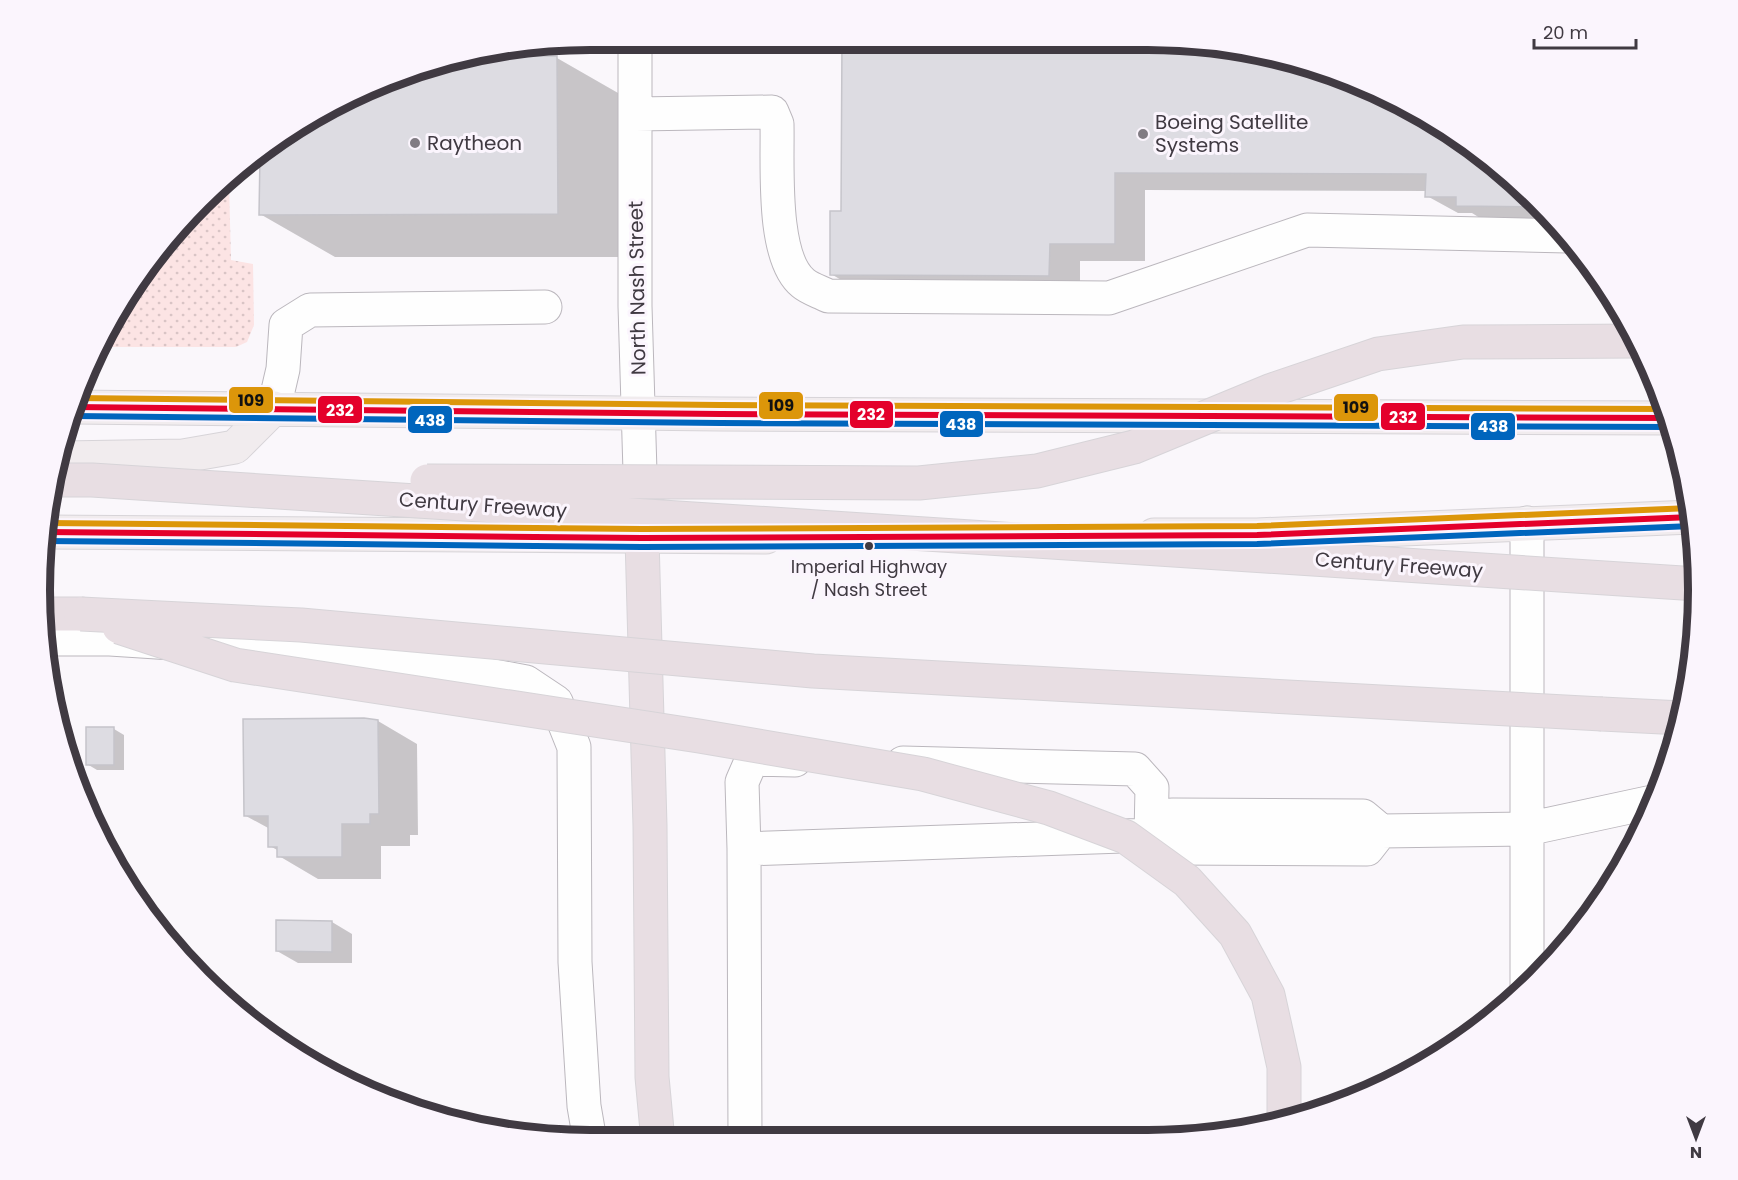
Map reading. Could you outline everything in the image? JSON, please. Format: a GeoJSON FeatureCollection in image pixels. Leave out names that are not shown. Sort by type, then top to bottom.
{"type":"FeatureCollection","features":[{"type":"Feature","properties":{"kind":"highway"},"geometry":{"type":"LineString","coordinates":[[92,480],[919,483],[1037,471],[1134,447],[1272,390],[1378,354],[1463,342],[1628,341]]}},
{"type":"Feature","properties":{"kind":"highway","name":"Century Freeway"},"geometry":{"type":"LineString","coordinates":[[61,480],[92,480],[1688,583]]}},
{"type":"Feature","properties":{"kind":"highway"},"geometry":{"type":"LineString","coordinates":[[642,538],[650,826],[652,1077],[657,1130]]}},
{"type":"Feature","properties":{"kind":"highway"},"geometry":{"type":"LineString","coordinates":[[51,614],[302,625],[813,670],[1673,717]]}},
{"type":"Feature","properties":{"kind":"highway"},"geometry":{"type":"LineString","coordinates":[[81,614],[235,665],[699,736],[923,774],[1049,808],[1126,837],[1186,881],[1235,934],[1268,995],[1284,1067],[1284,1113]]}},
{"type":"Feature","properties":{"kind":"main road"},"geometry":{"type":"LineString","coordinates":[[82,407],[638,413],[1661,418]]}},
{"type":"Feature","properties":{"kind":"main road"},"geometry":{"type":"LineString","coordinates":[[66,458],[183,456],[235,447],[273,408]]}},
{"type":"Feature","properties":{"kind":"main road"},"geometry":{"type":"LineString","coordinates":[[53,532],[642,538],[1257,535],[1684,516]]}},
{"type":"Feature","properties":{"kind":"street","name":"North Nash Street"},"geometry":{"type":"LineString","coordinates":[[635,50],[638,413],[642,538]]}},
{"type":"Feature","properties":{"kind":"street"},"geometry":{"type":"LineString","coordinates":[[636,114],[772,111],[777,124],[779,229],[790,264],[802,283],[828,296],[1109,298],[1307,230],[1555,236]]}},
{"type":"Feature","properties":{"kind":"street"},"geometry":{"type":"LineString","coordinates":[[273,408],[283,369],[286,326],[310,310],[545,307]]}},
{"type":"Feature","properties":{"kind":"street"},"geometry":{"type":"LineString","coordinates":[[1527,523],[1527,975]]}},
{"type":"Feature","properties":{"kind":"street"},"geometry":{"type":"LineString","coordinates":[[52,639],[110,639],[219,646],[436,665],[526,682],[556,702],[574,747],[575,962],[584,1106],[588,1130]]}},
{"type":"Feature","properties":{"kind":"street"},"geometry":{"type":"LineString","coordinates":[[745,1130],[742,782],[752,759],[1134,769],[1152,788],[1151,835]]}},
{"type":"Feature","properties":{"kind":"street"},"geometry":{"type":"LineString","coordinates":[[744,849],[1151,835],[1172,815],[1363,816],[1381,831],[1527,829],[1644,804]]}},
{"type":"Feature","properties":{"kind":"shaded area"},"geometry":{"type":"Polygon","coordinates":[[[229,188],[231,260],[253,264],[254,325],[247,342],[236,347],[107,347],[161,261],[208,208],[229,188]]]}},
{"type":"Feature","properties":{"kind":"building","name":"Boeing Satellite Systems"},"geometry":{"type":"Polygon","coordinates":[[[842,50],[1148,50],[1219,54],[1253,60],[1322,78],[1387,105],[1418,122],[1477,161],[1529,207],[1456,206],[1456,197],[1425,197],[1426,174],[1115,173],[1115,244],[1050,244],[1049,276],[830,275],[830,211],[841,211],[842,50]]]}},
{"type":"Feature","properties":{"kind":"building","name":"Raytheon"},"geometry":{"type":"Polygon","coordinates":[[[508,56],[557,56],[558,214],[259,215],[260,162],[320,122],[351,105],[416,78],[450,68],[508,56]]]}},
{"type":"Feature","properties":{"kind":"building"},"geometry":{"type":"Polygon","coordinates":[[[364,718],[378,720],[379,814],[370,814],[370,824],[342,824],[342,857],[277,857],[277,847],[268,847],[268,816],[244,816],[243,719],[364,718]]]}},
{"type":"Feature","properties":{"kind":"building"},"geometry":{"type":"Polygon","coordinates":[[[86,727],[114,727],[114,765],[86,765],[86,727]]]}},
{"type":"Feature","properties":{"kind":"building"},"geometry":{"type":"Polygon","coordinates":[[[276,920],[332,921],[332,952],[276,951],[276,920]]]}},
{"type":"Feature","properties":{"kind":"transit line","name":"109"},"geometry":{"type":"LineString","coordinates":[[85,398],[720,405],[1657,409]]}},
{"type":"Feature","properties":{"kind":"transit line","name":"232"},"geometry":{"type":"LineString","coordinates":[[82,407],[720,414],[1661,418]]}},
{"type":"Feature","properties":{"kind":"transit line","name":"438"},"geometry":{"type":"LineString","coordinates":[[78,416],[720,423],[1663,427]]}},
{"type":"Feature","properties":{"kind":"transit line","name":"109"},"geometry":{"type":"LineString","coordinates":[[54,523],[642,529],[1257,526],[1682,508]]}},
{"type":"Feature","properties":{"kind":"transit line","name":"232"},"geometry":{"type":"LineString","coordinates":[[53,532],[642,538],[1257,535],[1684,517]]}},
{"type":"Feature","properties":{"kind":"transit line","name":"438"},"geometry":{"type":"LineString","coordinates":[[52,541],[642,547],[1257,544],[1685,526]]}},
{"type":"Feature","properties":{"kind":"place","name":"Boeing Satellite Systems"},"geometry":{"type":"Point","coordinates":[1143,134]}},
{"type":"Feature","properties":{"kind":"place","name":"Raytheon"},"geometry":{"type":"Point","coordinates":[415,143]}},
{"type":"Feature","properties":{"kind":"place","name":"Imperial Highway / Nash Street"},"geometry":{"type":"Point","coordinates":[869,546]}}]}
